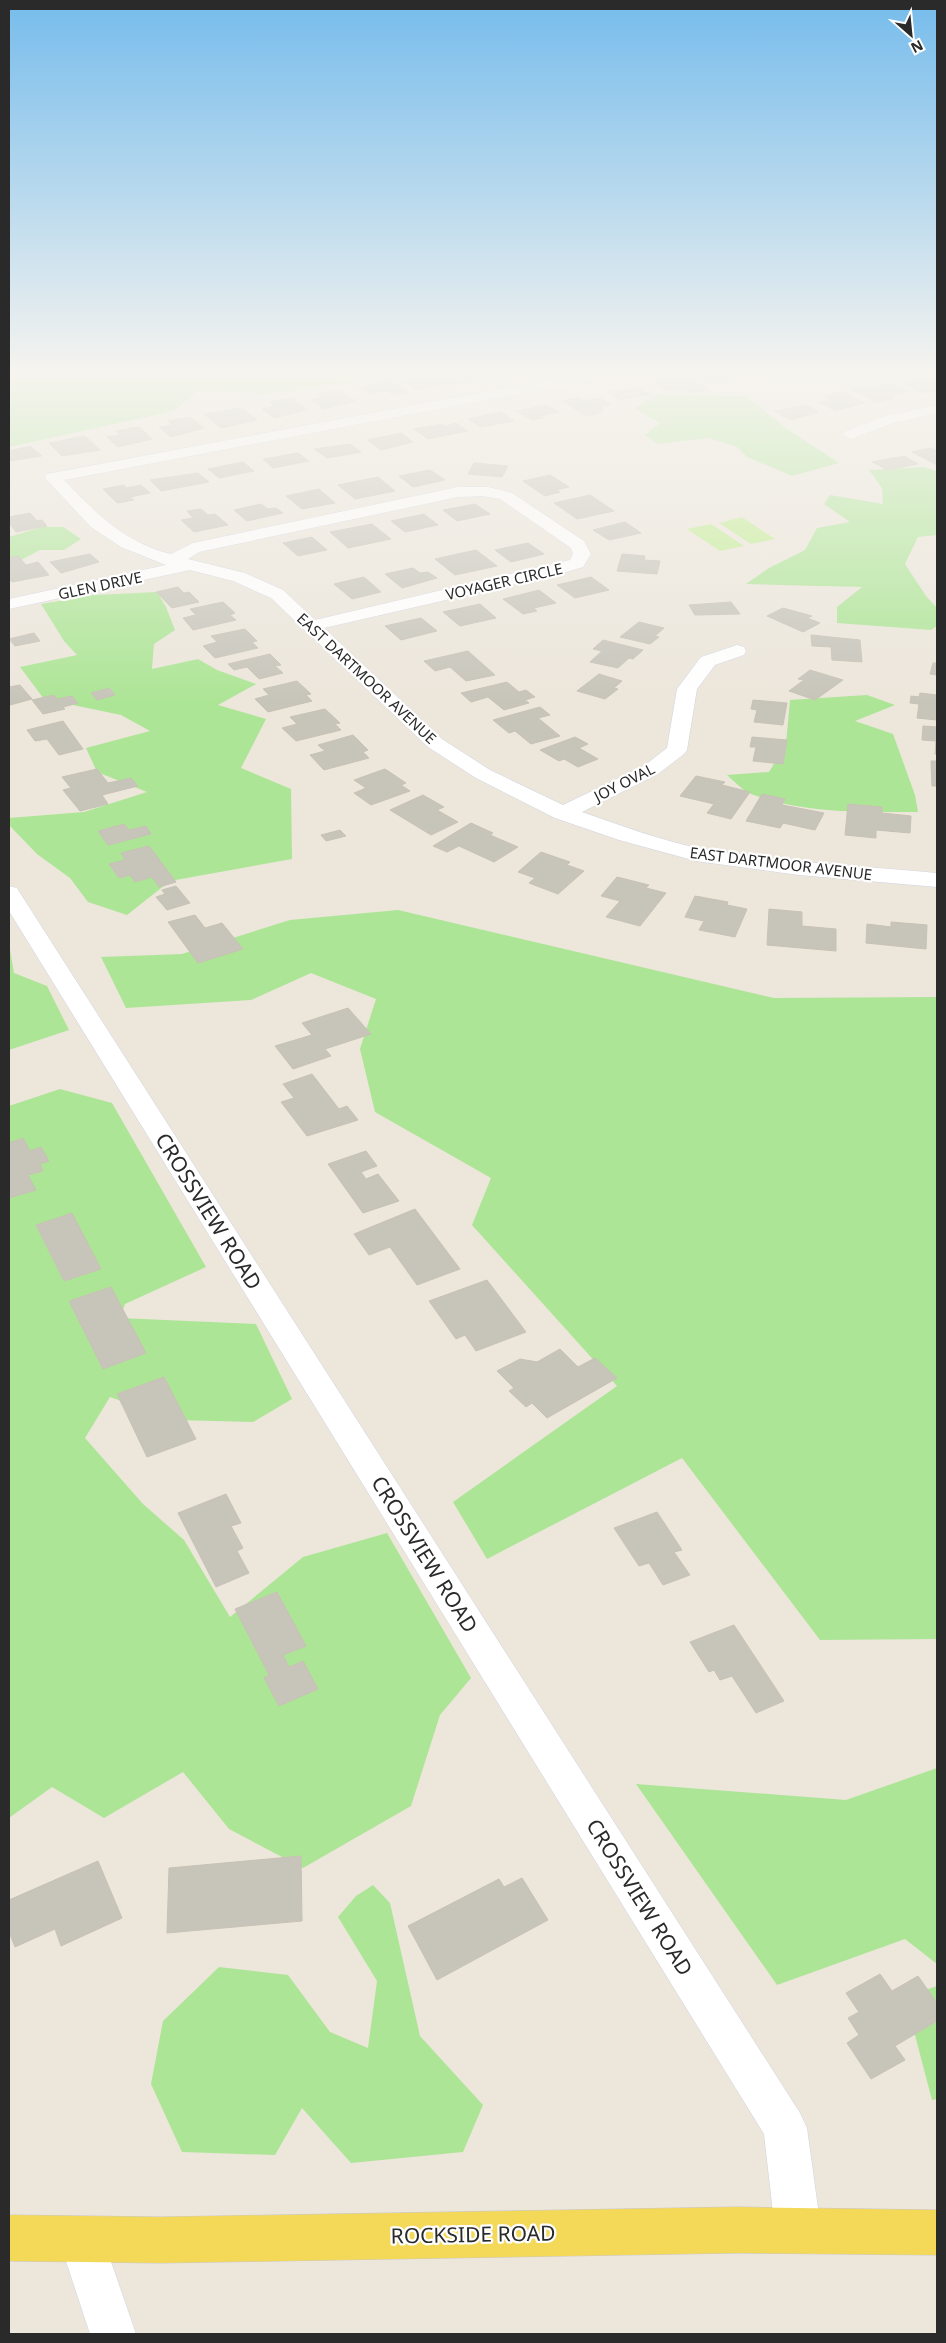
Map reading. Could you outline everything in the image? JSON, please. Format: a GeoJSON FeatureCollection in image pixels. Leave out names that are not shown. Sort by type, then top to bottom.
{"type":"FeatureCollection","features":[{"type":"Feature","properties":{"kind":"main road","name":"ROCKSIDE ROAD"},"geometry":{"type":"LineString","coordinates":[[9,2238],[82,2240],[798,2230],[937,2233]]}},
{"type":"Feature","properties":{"kind":"street","name":"EAST DARTMOOR AVENUE"},"geometry":{"type":"LineString","coordinates":[[60,484],[97,523],[127,543],[172,561],[239,577],[277,594],[435,743],[484,774],[563,813],[627,835],[696,854],[799,868],[937,880]]}},
{"type":"Feature","properties":{"kind":"street","name":"VOYAGER CIRCLE"},"geometry":{"type":"LineString","coordinates":[[172,561],[193,548],[458,492],[476,490],[506,496],[578,544],[582,554],[577,563],[563,568],[310,626]]}},
{"type":"Feature","properties":{"kind":"street","name":"GLEN DRIVE"},"geometry":{"type":"LineString","coordinates":[[9,604],[192,565]]}},
{"type":"Feature","properties":{"kind":"street","name":"JOY OVAL"},"geometry":{"type":"LineString","coordinates":[[563,813],[651,770],[677,750],[687,689],[708,661],[737,651]]}},
{"type":"Feature","properties":{"kind":"street","name":"CROSSVIEW ROAD"},"geometry":{"type":"LineString","coordinates":[[9,893],[785,2128],[798,2230]]}},
{"type":"Feature","properties":{"kind":"street"},"geometry":{"type":"LineString","coordinates":[[82,2240],[113,2334]]}},
{"type":"Feature","properties":{"kind":"green space"},"geometry":{"type":"Polygon","coordinates":[[[879,484],[937,484],[937,535],[918,537],[905,564],[926,596],[937,608],[937,626],[931,630],[837,623],[837,607],[862,587],[746,584],[769,568],[805,550],[817,528],[850,522],[824,504],[830,495],[883,504],[882,488],[879,484]]]}},
{"type":"Feature","properties":{"kind":"green space"},"geometry":{"type":"Polygon","coordinates":[[[742,517],[775,539],[751,544],[719,523],[742,517]]]}},
{"type":"Feature","properties":{"kind":"green space"},"geometry":{"type":"Polygon","coordinates":[[[711,524],[744,546],[720,551],[687,529],[711,524]]]}},
{"type":"Feature","properties":{"kind":"green space"},"geometry":{"type":"Polygon","coordinates":[[[42,527],[63,527],[81,539],[64,550],[40,550],[19,561],[9,561],[9,537],[42,527]]]}},
{"type":"Feature","properties":{"kind":"green space"},"geometry":{"type":"Polygon","coordinates":[[[157,592],[166,607],[175,630],[154,644],[152,669],[198,659],[217,670],[256,684],[218,705],[266,719],[241,768],[291,789],[292,859],[170,881],[127,915],[88,902],[70,878],[37,854],[9,825],[9,818],[84,812],[147,792],[97,772],[86,748],[150,731],[121,715],[44,699],[20,667],[77,655],[64,641],[41,604],[94,595],[157,592]]]}},
{"type":"Feature","properties":{"kind":"green space"},"geometry":{"type":"Polygon","coordinates":[[[867,695],[895,705],[855,721],[893,734],[915,795],[918,812],[833,810],[771,801],[751,794],[741,788],[727,775],[769,772],[786,744],[790,700],[867,695]]]}},
{"type":"Feature","properties":{"kind":"green space"},"geometry":{"type":"Polygon","coordinates":[[[398,910],[774,998],[937,997],[937,1639],[820,1640],[682,1458],[487,1559],[453,1502],[617,1386],[472,1225],[491,1178],[375,1112],[360,1049],[376,999],[311,973],[251,1000],[126,1008],[101,957],[182,954],[290,920],[398,910]]]}},
{"type":"Feature","properties":{"kind":"green space"},"geometry":{"type":"Polygon","coordinates":[[[9,944],[14,973],[47,986],[69,1030],[9,1050],[9,944]]]}},
{"type":"Feature","properties":{"kind":"green space"},"geometry":{"type":"Polygon","coordinates":[[[60,1089],[112,1103],[206,1267],[125,1304],[120,1318],[256,1324],[292,1399],[253,1422],[175,1420],[110,1397],[85,1438],[143,1504],[184,1540],[230,1617],[303,1557],[387,1533],[471,1678],[440,1715],[411,1806],[303,1868],[229,1829],[183,1772],[104,1818],[52,1787],[9,1818],[9,1106],[60,1089]]]}},
{"type":"Feature","properties":{"kind":"green space"},"geometry":{"type":"Polygon","coordinates":[[[937,1768],[937,1964],[905,1939],[777,1985],[636,1784],[846,1800],[937,1768]]]}},
{"type":"Feature","properties":{"kind":"green space"},"geometry":{"type":"Polygon","coordinates":[[[373,1885],[390,1903],[420,2036],[483,2105],[463,2152],[351,2163],[302,2108],[275,2155],[182,2152],[151,2084],[163,2021],[219,1967],[288,1975],[330,2032],[368,2048],[377,1981],[338,1917],[356,1896],[373,1885]]]}},
{"type":"Feature","properties":{"kind":"green space"},"geometry":{"type":"Polygon","coordinates":[[[937,1986],[937,2099],[932,2100],[905,1997],[937,1986]]]}},
{"type":"Feature","properties":{"kind":"building"},"geometry":{"type":"Polygon","coordinates":[[[154,484],[197,484],[161,491],[154,484]]]}},
{"type":"Feature","properties":{"kind":"building"},"geometry":{"type":"Polygon","coordinates":[[[387,484],[395,491],[355,499],[338,485],[387,484]]]}},
{"type":"Feature","properties":{"kind":"building"},"geometry":{"type":"Polygon","coordinates":[[[410,484],[425,484],[413,487],[410,484]]]}},
{"type":"Feature","properties":{"kind":"building"},"geometry":{"type":"Polygon","coordinates":[[[528,484],[565,484],[569,487],[556,490],[560,492],[545,496],[528,484]]]}},
{"type":"Feature","properties":{"kind":"building"},"geometry":{"type":"Polygon","coordinates":[[[124,485],[126,488],[141,485],[150,493],[130,497],[134,500],[117,503],[103,489],[124,485]]]}},
{"type":"Feature","properties":{"kind":"building"},"geometry":{"type":"Polygon","coordinates":[[[319,489],[335,503],[302,509],[286,496],[319,489]]]}},
{"type":"Feature","properties":{"kind":"building"},"geometry":{"type":"Polygon","coordinates":[[[590,495],[614,511],[577,519],[554,503],[590,495]]]}},
{"type":"Feature","properties":{"kind":"building"},"geometry":{"type":"Polygon","coordinates":[[[261,504],[268,509],[276,508],[283,513],[247,521],[234,510],[261,504]]]}},
{"type":"Feature","properties":{"kind":"building"},"geometry":{"type":"Polygon","coordinates":[[[475,504],[490,514],[457,521],[443,510],[475,504]]]}},
{"type":"Feature","properties":{"kind":"building"},"geometry":{"type":"Polygon","coordinates":[[[201,509],[208,515],[215,514],[228,525],[194,532],[181,520],[193,518],[187,511],[201,509]]]}},
{"type":"Feature","properties":{"kind":"building"},"geometry":{"type":"Polygon","coordinates":[[[30,513],[37,521],[42,520],[47,526],[16,532],[9,523],[9,517],[30,513]]]}},
{"type":"Feature","properties":{"kind":"building"},"geometry":{"type":"Polygon","coordinates":[[[424,514],[438,525],[405,532],[391,521],[424,514]]]}},
{"type":"Feature","properties":{"kind":"building"},"geometry":{"type":"Polygon","coordinates":[[[625,522],[641,533],[609,540],[593,530],[625,522]]]}},
{"type":"Feature","properties":{"kind":"building"},"geometry":{"type":"Polygon","coordinates":[[[372,524],[391,539],[348,548],[330,532],[372,524]]]}},
{"type":"Feature","properties":{"kind":"building"},"geometry":{"type":"Polygon","coordinates":[[[312,537],[327,550],[298,556],[283,543],[312,537]]]}},
{"type":"Feature","properties":{"kind":"building"},"geometry":{"type":"Polygon","coordinates":[[[528,543],[544,554],[511,562],[495,550],[528,543]]]}},
{"type":"Feature","properties":{"kind":"building"},"geometry":{"type":"Polygon","coordinates":[[[476,550],[497,566],[455,575],[435,559],[476,550]]]}},
{"type":"Feature","properties":{"kind":"building"},"geometry":{"type":"Polygon","coordinates":[[[90,554],[99,562],[61,573],[50,562],[90,554]]]}},
{"type":"Feature","properties":{"kind":"building"},"geometry":{"type":"Polygon","coordinates":[[[622,554],[645,556],[644,560],[660,561],[657,574],[617,571],[622,554]]]}},
{"type":"Feature","properties":{"kind":"building"},"geometry":{"type":"Polygon","coordinates":[[[18,556],[26,565],[38,562],[49,575],[12,582],[9,579],[9,558],[18,556]]]}},
{"type":"Feature","properties":{"kind":"building"},"geometry":{"type":"Polygon","coordinates":[[[413,568],[420,573],[428,572],[437,578],[402,588],[385,574],[413,568]]]}},
{"type":"Feature","properties":{"kind":"building"},"geometry":{"type":"Polygon","coordinates":[[[364,577],[381,592],[352,599],[334,584],[364,577]]]}},
{"type":"Feature","properties":{"kind":"building"},"geometry":{"type":"Polygon","coordinates":[[[591,577],[609,590],[575,598],[557,585],[591,577]]]}},
{"type":"Feature","properties":{"kind":"building"},"geometry":{"type":"Polygon","coordinates":[[[178,587],[184,593],[189,592],[199,602],[172,608],[156,592],[178,587]]]}},
{"type":"Feature","properties":{"kind":"building"},"geometry":{"type":"Polygon","coordinates":[[[539,590],[556,603],[534,608],[537,611],[523,614],[503,599],[539,590]]]}},
{"type":"Feature","properties":{"kind":"building"},"geometry":{"type":"Polygon","coordinates":[[[223,602],[235,613],[230,615],[236,620],[193,630],[183,618],[196,615],[190,609],[223,602]]]}},
{"type":"Feature","properties":{"kind":"building"},"geometry":{"type":"Polygon","coordinates":[[[731,602],[740,614],[695,615],[689,605],[731,602]]]}},
{"type":"Feature","properties":{"kind":"building"},"geometry":{"type":"Polygon","coordinates":[[[480,604],[496,618],[460,626],[443,612],[480,604]]]}},
{"type":"Feature","properties":{"kind":"building"},"geometry":{"type":"Polygon","coordinates":[[[783,608],[812,616],[807,618],[820,623],[803,632],[767,616],[783,608]]]}},
{"type":"Feature","properties":{"kind":"building"},"geometry":{"type":"Polygon","coordinates":[[[421,618],[437,631],[401,640],[385,626],[421,618]]]}},
{"type":"Feature","properties":{"kind":"building"},"geometry":{"type":"Polygon","coordinates":[[[639,622],[664,628],[655,636],[659,637],[650,644],[620,637],[639,622]]]}},
{"type":"Feature","properties":{"kind":"building"},"geometry":{"type":"Polygon","coordinates":[[[245,629],[257,641],[252,642],[258,648],[215,658],[203,646],[217,642],[211,636],[245,629]]]}},
{"type":"Feature","properties":{"kind":"building"},"geometry":{"type":"Polygon","coordinates":[[[34,633],[40,641],[15,646],[9,639],[34,633]]]}},
{"type":"Feature","properties":{"kind":"building"},"geometry":{"type":"Polygon","coordinates":[[[811,635],[860,640],[862,662],[832,660],[831,647],[812,646],[811,635]]]}},
{"type":"Feature","properties":{"kind":"building"},"geometry":{"type":"Polygon","coordinates":[[[603,640],[643,650],[633,659],[629,658],[618,668],[590,662],[602,651],[593,649],[603,640]]]}},
{"type":"Feature","properties":{"kind":"building"},"geometry":{"type":"Polygon","coordinates":[[[468,651],[495,675],[466,681],[450,667],[435,671],[424,661],[468,651]]]}},
{"type":"Feature","properties":{"kind":"building"},"geometry":{"type":"Polygon","coordinates":[[[270,654],[281,665],[275,666],[283,673],[259,679],[247,667],[234,670],[228,664],[270,654]]]}},
{"type":"Feature","properties":{"kind":"building"},"geometry":{"type":"Polygon","coordinates":[[[933,663],[937,663],[937,675],[930,674],[933,663]]]}},
{"type":"Feature","properties":{"kind":"building"},"geometry":{"type":"Polygon","coordinates":[[[810,670],[843,680],[815,700],[789,691],[804,680],[798,679],[810,670]]]}},
{"type":"Feature","properties":{"kind":"building"},"geometry":{"type":"Polygon","coordinates":[[[599,674],[622,681],[614,688],[618,689],[605,699],[577,691],[599,674]]]}},
{"type":"Feature","properties":{"kind":"building"},"geometry":{"type":"Polygon","coordinates":[[[297,681],[311,694],[306,695],[312,701],[268,712],[255,699],[269,695],[263,689],[297,681]]]}},
{"type":"Feature","properties":{"kind":"building"},"geometry":{"type":"Polygon","coordinates":[[[507,682],[519,692],[526,690],[535,697],[525,700],[529,703],[504,710],[488,697],[471,702],[461,693],[507,682]]]}},
{"type":"Feature","properties":{"kind":"building"},"geometry":{"type":"Polygon","coordinates":[[[20,685],[32,699],[10,705],[9,687],[20,685]]]}},
{"type":"Feature","properties":{"kind":"building"},"geometry":{"type":"Polygon","coordinates":[[[109,688],[115,695],[97,700],[91,693],[109,688]]]}},
{"type":"Feature","properties":{"kind":"building"},"geometry":{"type":"Polygon","coordinates":[[[920,693],[937,695],[937,720],[917,718],[919,704],[910,703],[911,696],[919,697],[920,693]]]}},
{"type":"Feature","properties":{"kind":"building"},"geometry":{"type":"Polygon","coordinates":[[[54,695],[57,699],[72,696],[78,703],[63,707],[65,709],[43,714],[32,700],[54,695]]]}},
{"type":"Feature","properties":{"kind":"building"},"geometry":{"type":"Polygon","coordinates":[[[753,700],[787,703],[783,725],[754,722],[757,710],[751,709],[753,700]]]}},
{"type":"Feature","properties":{"kind":"building"},"geometry":{"type":"Polygon","coordinates":[[[540,707],[550,715],[538,718],[560,736],[531,744],[515,731],[509,733],[493,720],[540,707]]]}},
{"type":"Feature","properties":{"kind":"building"},"geometry":{"type":"Polygon","coordinates":[[[325,709],[340,723],[335,724],[341,730],[296,741],[282,728],[297,724],[290,717],[325,709]]]}},
{"type":"Feature","properties":{"kind":"building"},"geometry":{"type":"Polygon","coordinates":[[[63,721],[83,749],[59,755],[47,739],[35,741],[27,730],[63,721]]]}},
{"type":"Feature","properties":{"kind":"building"},"geometry":{"type":"Polygon","coordinates":[[[923,726],[937,727],[937,754],[935,754],[936,741],[922,740],[923,726]]]}},
{"type":"Feature","properties":{"kind":"building"},"geometry":{"type":"Polygon","coordinates":[[[353,735],[368,750],[363,752],[369,758],[324,770],[310,755],[325,751],[318,745],[353,735]]]}},
{"type":"Feature","properties":{"kind":"building"},"geometry":{"type":"Polygon","coordinates":[[[575,737],[588,744],[579,748],[598,759],[578,767],[564,759],[559,761],[540,750],[575,737]]]}},
{"type":"Feature","properties":{"kind":"building"},"geometry":{"type":"Polygon","coordinates":[[[752,737],[787,740],[783,764],[753,761],[756,747],[750,747],[752,737]]]}},
{"type":"Feature","properties":{"kind":"building"},"geometry":{"type":"Polygon","coordinates":[[[931,761],[937,761],[937,786],[932,786],[931,761]]]}},
{"type":"Feature","properties":{"kind":"building"},"geometry":{"type":"Polygon","coordinates":[[[97,769],[108,783],[131,778],[138,786],[102,795],[108,804],[80,811],[63,790],[71,788],[62,777],[97,769]]]}},
{"type":"Feature","properties":{"kind":"building"},"geometry":{"type":"Polygon","coordinates":[[[385,769],[406,783],[401,785],[410,791],[371,805],[354,793],[366,788],[354,780],[385,769]]]}},
{"type":"Feature","properties":{"kind":"building"},"geometry":{"type":"Polygon","coordinates":[[[696,776],[725,782],[722,785],[750,792],[731,819],[707,813],[714,804],[680,796],[696,776]]]}},
{"type":"Feature","properties":{"kind":"building"},"geometry":{"type":"Polygon","coordinates":[[[762,794],[785,799],[782,805],[824,813],[815,830],[783,823],[780,828],[746,821],[762,794]]]}},
{"type":"Feature","properties":{"kind":"building"},"geometry":{"type":"Polygon","coordinates":[[[423,795],[444,807],[437,810],[458,822],[431,835],[390,810],[423,795]]]}},
{"type":"Feature","properties":{"kind":"building"},"geometry":{"type":"Polygon","coordinates":[[[848,804],[882,807],[882,813],[911,816],[910,833],[876,830],[876,838],[845,835],[848,804]]]}},
{"type":"Feature","properties":{"kind":"building"},"geometry":{"type":"Polygon","coordinates":[[[471,823],[493,833],[490,835],[518,847],[494,862],[459,846],[447,852],[433,846],[471,823]]]}},
{"type":"Feature","properties":{"kind":"building"},"geometry":{"type":"Polygon","coordinates":[[[124,824],[129,830],[146,826],[151,834],[108,845],[98,831],[124,824]]]}},
{"type":"Feature","properties":{"kind":"building"},"geometry":{"type":"Polygon","coordinates":[[[340,830],[346,836],[326,841],[321,835],[340,830]]]}},
{"type":"Feature","properties":{"kind":"building"},"geometry":{"type":"Polygon","coordinates":[[[149,846],[176,882],[159,887],[152,877],[135,882],[130,875],[119,878],[109,864],[125,860],[121,853],[149,846]]]}},
{"type":"Feature","properties":{"kind":"building"},"geometry":{"type":"Polygon","coordinates":[[[541,852],[570,862],[567,865],[584,871],[558,894],[529,883],[535,878],[518,872],[541,852]]]}},
{"type":"Feature","properties":{"kind":"building"},"geometry":{"type":"Polygon","coordinates":[[[617,877],[649,885],[646,888],[666,893],[640,926],[606,917],[620,901],[601,896],[617,877]]]}},
{"type":"Feature","properties":{"kind":"building"},"geometry":{"type":"Polygon","coordinates":[[[176,886],[190,903],[167,910],[156,897],[165,894],[162,890],[176,886]]]}},
{"type":"Feature","properties":{"kind":"building"},"geometry":{"type":"Polygon","coordinates":[[[695,896],[728,902],[727,905],[747,909],[735,937],[699,930],[704,921],[685,917],[695,896]]]}},
{"type":"Feature","properties":{"kind":"building"},"geometry":{"type":"Polygon","coordinates":[[[769,909],[802,912],[802,926],[836,929],[836,951],[767,945],[769,909]]]}},
{"type":"Feature","properties":{"kind":"building"},"geometry":{"type":"Polygon","coordinates":[[[195,915],[205,928],[222,923],[243,949],[198,963],[168,922],[195,915]]]}},
{"type":"Feature","properties":{"kind":"building"},"geometry":{"type":"Polygon","coordinates":[[[891,922],[927,925],[926,949],[866,943],[867,924],[891,927],[891,922]]]}},
{"type":"Feature","properties":{"kind":"building"},"geometry":{"type":"Polygon","coordinates":[[[348,1008],[371,1034],[325,1049],[331,1056],[293,1069],[275,1046],[312,1035],[302,1023],[348,1008]]]}},
{"type":"Feature","properties":{"kind":"building"},"geometry":{"type":"Polygon","coordinates":[[[312,1074],[339,1109],[347,1106],[358,1120],[307,1136],[281,1102],[294,1098],[283,1084],[312,1074]]]}},
{"type":"Feature","properties":{"kind":"building"},"geometry":{"type":"Polygon","coordinates":[[[23,1138],[30,1151],[41,1147],[49,1161],[40,1164],[43,1171],[28,1175],[36,1190],[9,1198],[9,1143],[23,1138]]]}},
{"type":"Feature","properties":{"kind":"building"},"geometry":{"type":"Polygon","coordinates":[[[366,1151],[377,1166],[361,1172],[366,1179],[378,1174],[399,1201],[363,1213],[328,1164],[366,1151]]]}},
{"type":"Feature","properties":{"kind":"building"},"geometry":{"type":"Polygon","coordinates":[[[415,1209],[460,1269],[417,1285],[390,1247],[369,1255],[354,1234],[415,1209]]]}},
{"type":"Feature","properties":{"kind":"building"},"geometry":{"type":"Polygon","coordinates":[[[72,1213],[101,1269],[64,1281],[36,1225],[72,1213]]]}},
{"type":"Feature","properties":{"kind":"building"},"geometry":{"type":"Polygon","coordinates":[[[487,1280],[526,1332],[476,1351],[465,1335],[456,1339],[429,1301],[487,1280]]]}},
{"type":"Feature","properties":{"kind":"building"},"geometry":{"type":"Polygon","coordinates":[[[111,1287],[146,1353],[103,1369],[69,1301],[111,1287]]]}},
{"type":"Feature","properties":{"kind":"building"},"geometry":{"type":"Polygon","coordinates":[[[560,1349],[578,1367],[595,1358],[617,1378],[547,1418],[532,1403],[526,1407],[509,1391],[514,1388],[497,1371],[520,1359],[537,1362],[560,1349]]]}},
{"type":"Feature","properties":{"kind":"building"},"geometry":{"type":"Polygon","coordinates":[[[164,1377],[196,1439],[147,1457],[117,1394],[164,1377]]]}},
{"type":"Feature","properties":{"kind":"building"},"geometry":{"type":"Polygon","coordinates":[[[226,1494],[241,1523],[231,1526],[243,1548],[237,1551],[249,1573],[216,1587],[178,1513],[226,1494]]]}},
{"type":"Feature","properties":{"kind":"building"},"geometry":{"type":"Polygon","coordinates":[[[657,1512],[682,1550],[674,1552],[690,1575],[663,1585],[649,1563],[639,1566],[614,1528],[657,1512]]]}},
{"type":"Feature","properties":{"kind":"building"},"geometry":{"type":"Polygon","coordinates":[[[277,1592],[306,1646],[283,1655],[289,1667],[303,1661],[318,1689],[279,1706],[264,1678],[269,1675],[235,1609],[277,1592]]]}},
{"type":"Feature","properties":{"kind":"building"},"geometry":{"type":"Polygon","coordinates":[[[734,1625],[784,1701],[756,1713],[732,1676],[720,1680],[714,1670],[709,1672],[690,1642],[734,1625]]]}},
{"type":"Feature","properties":{"kind":"building"},"geometry":{"type":"Polygon","coordinates":[[[301,1856],[302,1921],[167,1933],[169,1868],[301,1856]]]}},
{"type":"Feature","properties":{"kind":"building"},"geometry":{"type":"Polygon","coordinates":[[[98,1861],[122,1918],[61,1946],[55,1929],[15,1947],[9,1932],[9,1900],[98,1861]]]}},
{"type":"Feature","properties":{"kind":"building"},"geometry":{"type":"Polygon","coordinates":[[[522,1878],[548,1920],[437,1980],[408,1926],[499,1879],[504,1887],[522,1878]]]}},
{"type":"Feature","properties":{"kind":"building"},"geometry":{"type":"Polygon","coordinates":[[[880,1974],[892,1991],[918,1976],[937,2003],[937,2021],[895,2046],[905,2060],[871,2079],[847,2043],[859,2035],[848,2018],[859,2012],[846,1993],[880,1974]]]}}]}
